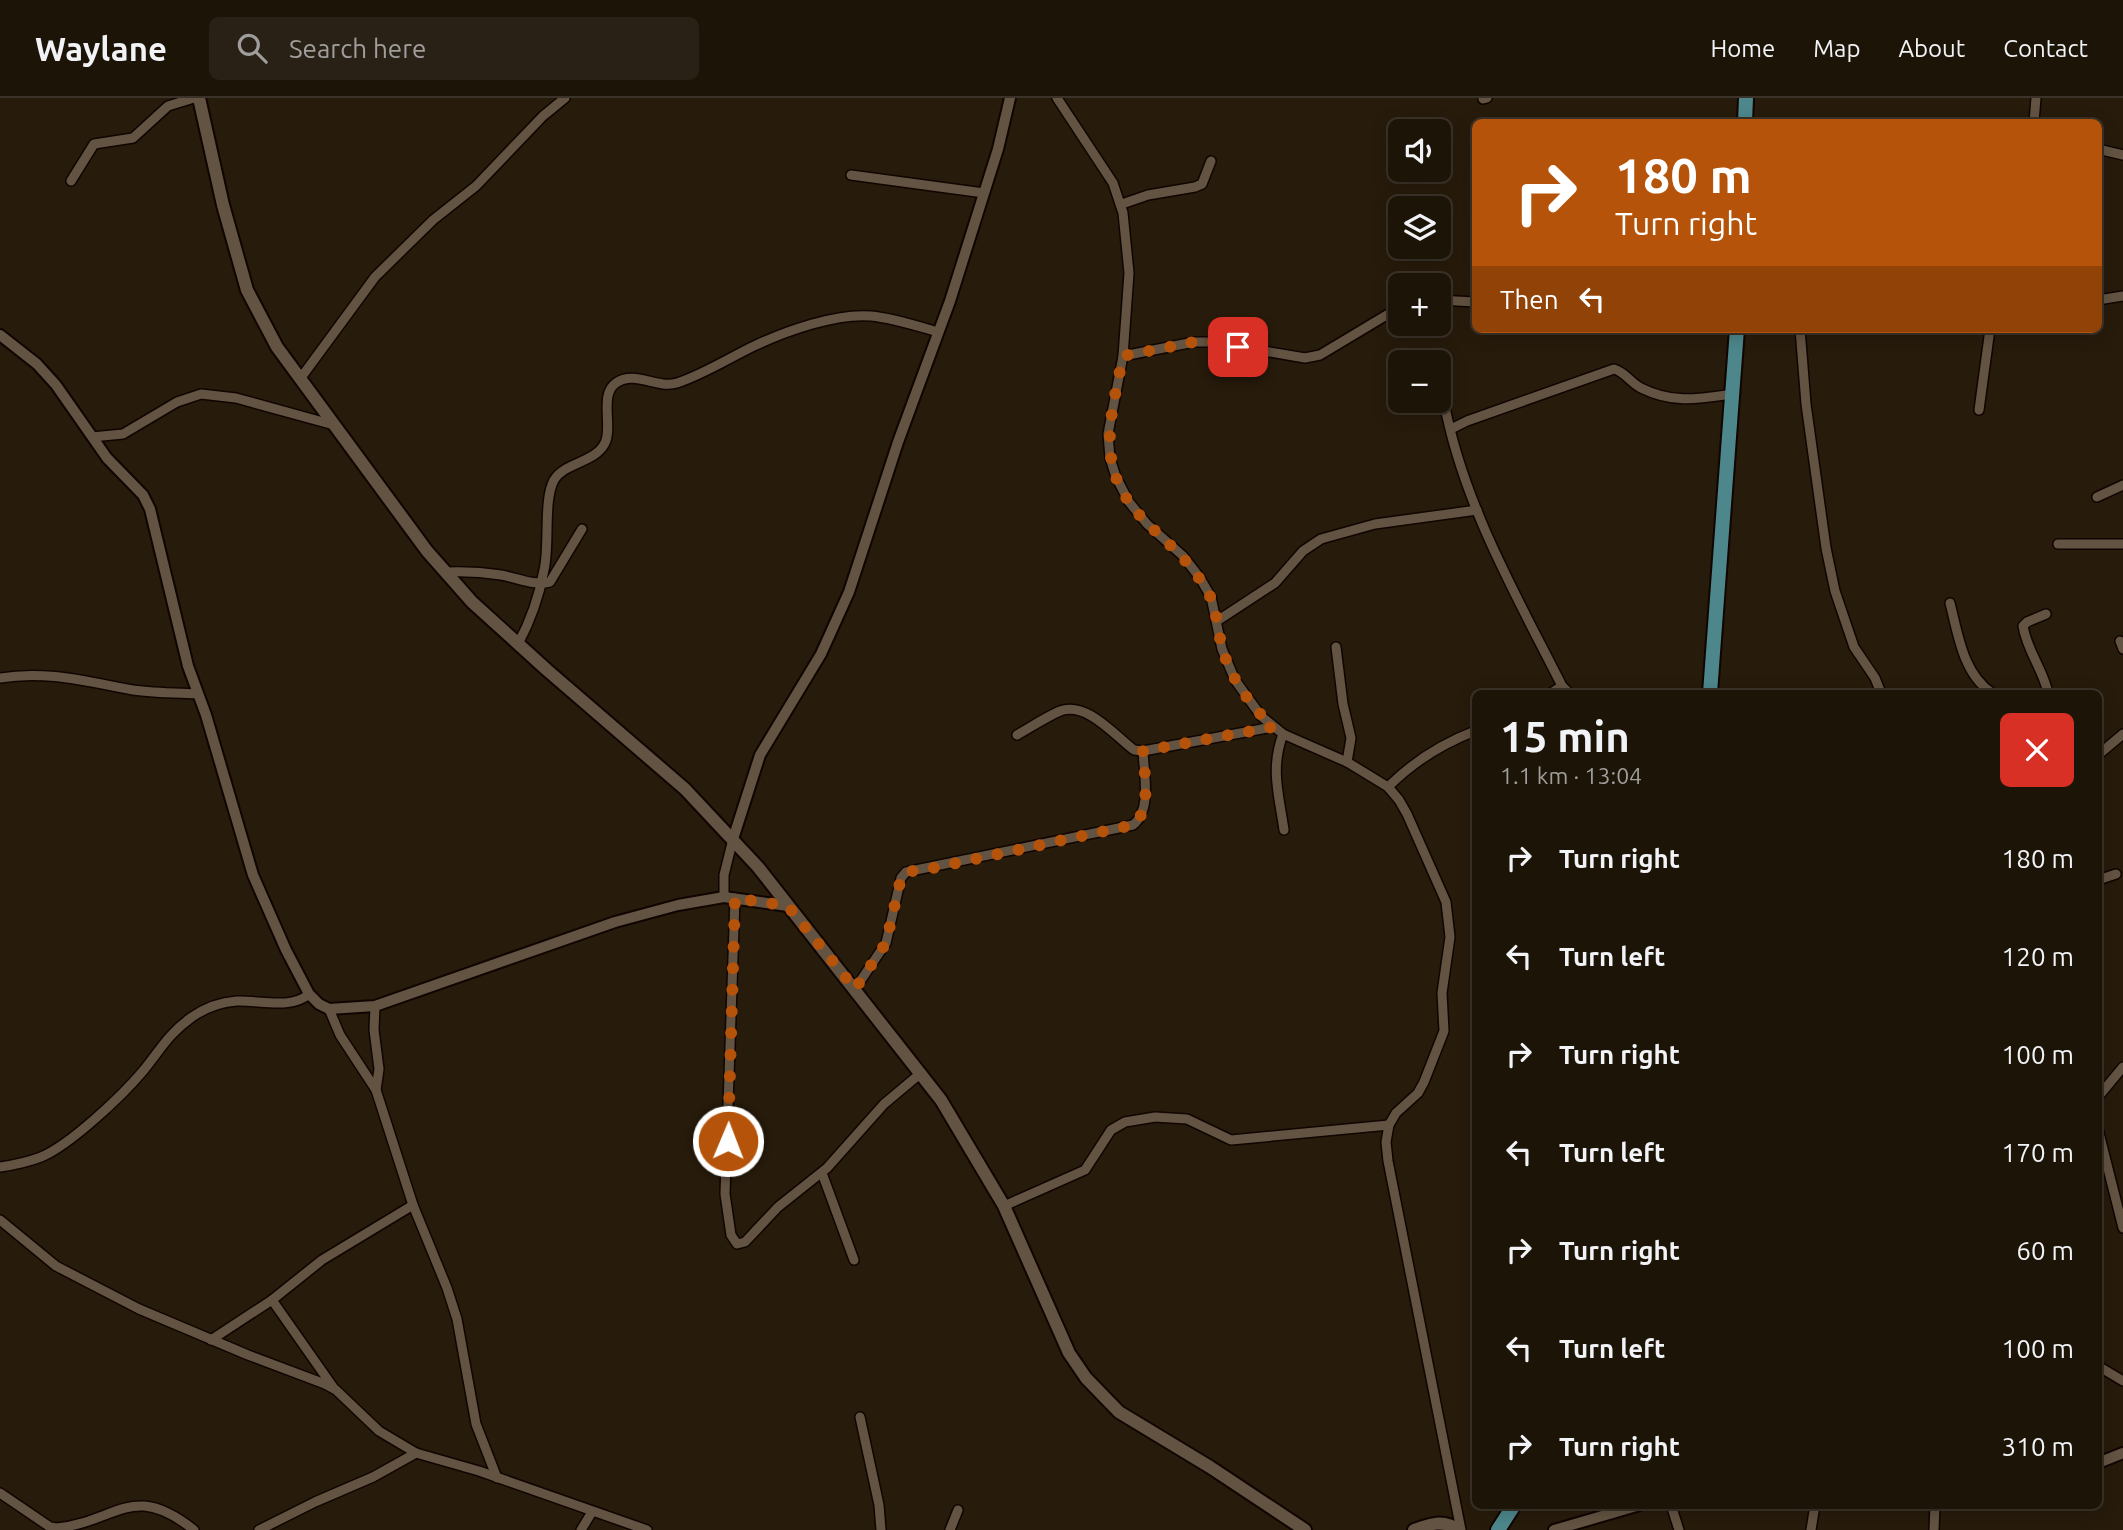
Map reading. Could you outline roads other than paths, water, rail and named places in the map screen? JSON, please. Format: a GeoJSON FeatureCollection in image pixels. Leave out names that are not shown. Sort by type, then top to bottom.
{"type":"FeatureCollection","features":[{"type":"Feature","properties":{"kind":"main road"},"geometry":{"type":"LineString","coordinates":[[197,98],[247,290],[277,347],[427,551],[471,602],[685,789],[733,838],[855,989],[941,1100],[1004,1206],[1069,1353],[1086,1378],[1119,1412],[1210,1467],[1305,1530]]}},
{"type":"Feature","properties":{"kind":"main road"},"geometry":{"type":"LineString","coordinates":[[1745,119],[1746,98]]}},
{"type":"Feature","properties":{"kind":"main road"},"geometry":{"type":"LineString","coordinates":[[1710,690],[1737,333]]}},
{"type":"Feature","properties":{"kind":"main road"},"geometry":{"type":"LineString","coordinates":[[1498,1530],[1511,1509]]}},
{"type":"Feature","properties":{"kind":"main road"},"geometry":{"type":"LineString","coordinates":[[1414,1530],[1434,1523],[1450,1524],[1460,1530]]}},
{"type":"Feature","properties":{"kind":"street"},"geometry":{"type":"LineString","coordinates":[[71,181],[93,144],[133,138],[168,106],[197,98]]}},
{"type":"Feature","properties":{"kind":"street"},"geometry":{"type":"LineString","coordinates":[[300,379],[375,277],[433,220],[476,186],[543,116],[565,98]]}},
{"type":"Feature","properties":{"kind":"street"},"geometry":{"type":"LineString","coordinates":[[921,1073],[884,1104],[822,1173],[778,1208],[745,1242],[737,1244],[731,1235],[725,1194],[730,897],[724,875],[760,755],[821,654],[849,592],[898,442],[939,332],[998,149],[1010,98]]}},
{"type":"Feature","properties":{"kind":"street"},"geometry":{"type":"LineString","coordinates":[[1057,98],[1113,183],[1122,204],[1129,272],[1123,356],[1108,434],[1110,458],[1116,477],[1129,502],[1147,524],[1183,556],[1211,597],[1222,649],[1236,680],[1261,716],[1283,734],[1347,762],[1388,787],[1399,800],[1446,902],[1450,937],[1442,993],[1444,1031],[1424,1082],[1418,1093],[1396,1113],[1389,1125],[1386,1142],[1460,1530]]}},
{"type":"Feature","properties":{"kind":"street"},"geometry":{"type":"LineString","coordinates":[[2034,119],[2036,98]]}},
{"type":"Feature","properties":{"kind":"street"},"geometry":{"type":"LineString","coordinates":[[2102,150],[2123,155]]}},
{"type":"Feature","properties":{"kind":"street"},"geometry":{"type":"LineString","coordinates":[[1122,204],[1148,195],[1202,184],[1211,161]]}},
{"type":"Feature","properties":{"kind":"street"},"geometry":{"type":"LineString","coordinates":[[852,175],[984,193]]}},
{"type":"Feature","properties":{"kind":"street"},"geometry":{"type":"LineString","coordinates":[[2102,299],[2123,296]]}},
{"type":"Feature","properties":{"kind":"street"},"geometry":{"type":"LineString","coordinates":[[1451,301],[1472,302]]}},
{"type":"Feature","properties":{"kind":"street"},"geometry":{"type":"LineString","coordinates":[[1123,356],[1194,342],[1211,342],[1305,358],[1320,355],[1388,313]]}},
{"type":"Feature","properties":{"kind":"street"},"geometry":{"type":"LineString","coordinates":[[518,644],[532,617],[545,569],[550,493],[554,481],[560,473],[597,453],[604,446],[608,435],[608,395],[612,385],[635,377],[648,382],[674,384],[780,335],[853,315],[875,316],[939,332]]}},
{"type":"Feature","properties":{"kind":"street"},"geometry":{"type":"LineString","coordinates":[[1800,333],[1806,404],[1826,548],[1835,591],[1854,647],[1880,690]]}},
{"type":"Feature","properties":{"kind":"street"},"geometry":{"type":"LineString","coordinates":[[1979,410],[1989,333]]}},
{"type":"Feature","properties":{"kind":"street"},"geometry":{"type":"LineString","coordinates":[[0,335],[37,364],[75,411],[107,458],[143,495],[150,509],[188,666],[206,715],[253,875],[285,950],[309,994],[319,1004],[329,1009],[375,1006],[615,922],[678,905],[730,897],[788,906]]}},
{"type":"Feature","properties":{"kind":"street"},"geometry":{"type":"LineString","coordinates":[[1451,429],[1466,421],[1614,369],[1620,370],[1641,387],[1675,400],[1732,394]]}},
{"type":"Feature","properties":{"kind":"street"},"geometry":{"type":"LineString","coordinates":[[92,437],[123,434],[177,402],[201,394],[236,398],[334,425]]}},
{"type":"Feature","properties":{"kind":"street"},"geometry":{"type":"LineString","coordinates":[[1447,413],[1462,468],[1487,536],[1566,689]]}},
{"type":"Feature","properties":{"kind":"street"},"geometry":{"type":"LineString","coordinates":[[2097,497],[2123,485]]}},
{"type":"Feature","properties":{"kind":"street"},"geometry":{"type":"LineString","coordinates":[[1217,621],[1275,583],[1303,551],[1321,539],[1375,524],[1477,510]]}},
{"type":"Feature","properties":{"kind":"street"},"geometry":{"type":"LineString","coordinates":[[445,572],[501,575],[540,584],[550,582],[582,529]]}},
{"type":"Feature","properties":{"kind":"street"},"geometry":{"type":"LineString","coordinates":[[2058,544],[2123,544]]}},
{"type":"Feature","properties":{"kind":"street"},"geometry":{"type":"LineString","coordinates":[[1950,603],[1964,658],[1989,690]]}},
{"type":"Feature","properties":{"kind":"street"},"geometry":{"type":"LineString","coordinates":[[2046,614],[2023,626],[2029,648],[2042,671],[2047,690]]}},
{"type":"Feature","properties":{"kind":"street"},"geometry":{"type":"LineString","coordinates":[[1336,647],[1343,704],[1351,738],[1347,762]]}},
{"type":"Feature","properties":{"kind":"street"},"geometry":{"type":"LineString","coordinates":[[0,678],[49,675],[150,692],[198,694]]}},
{"type":"Feature","properties":{"kind":"street"},"geometry":{"type":"LineString","coordinates":[[1017,735],[1062,710],[1081,710],[1135,750],[1143,751],[1273,727]]}},
{"type":"Feature","properties":{"kind":"street"},"geometry":{"type":"LineString","coordinates":[[1388,787],[1409,766],[1430,751],[1472,731]]}},
{"type":"Feature","properties":{"kind":"street"},"geometry":{"type":"LineString","coordinates":[[1283,734],[1275,767],[1284,830]]}},
{"type":"Feature","properties":{"kind":"street"},"geometry":{"type":"LineString","coordinates":[[2102,752],[2123,734]]}},
{"type":"Feature","properties":{"kind":"street"},"geometry":{"type":"LineString","coordinates":[[855,989],[886,943],[901,878],[906,872],[1133,825],[1139,820],[1144,801],[1143,751]]}},
{"type":"Feature","properties":{"kind":"street"},"geometry":{"type":"LineString","coordinates":[[2102,879],[2116,874]]}},
{"type":"Feature","properties":{"kind":"street"},"geometry":{"type":"LineString","coordinates":[[0,1167],[43,1157],[57,1148],[112,1102],[142,1072],[174,1029],[197,1014],[218,1004],[235,1001],[298,1002],[309,994]]}},
{"type":"Feature","properties":{"kind":"street"},"geometry":{"type":"LineString","coordinates":[[375,1006],[374,1030],[379,1069],[376,1090]]}},
{"type":"Feature","properties":{"kind":"street"},"geometry":{"type":"LineString","coordinates":[[329,1009],[340,1035],[376,1090],[413,1205],[457,1319],[476,1424],[497,1478]]}},
{"type":"Feature","properties":{"kind":"street"},"geometry":{"type":"LineString","coordinates":[[2102,1092],[2123,1067]]}},
{"type":"Feature","properties":{"kind":"street"},"geometry":{"type":"LineString","coordinates":[[1004,1206],[1085,1170],[1111,1130],[1125,1122],[1155,1117],[1187,1119],[1230,1140],[1389,1125]]}},
{"type":"Feature","properties":{"kind":"street"},"geometry":{"type":"LineString","coordinates":[[2102,1145],[2123,1228]]}},
{"type":"Feature","properties":{"kind":"street"},"geometry":{"type":"LineString","coordinates":[[822,1173],[854,1260]]}},
{"type":"Feature","properties":{"kind":"street"},"geometry":{"type":"LineString","coordinates":[[211,1340],[272,1300],[322,1260],[413,1205]]}},
{"type":"Feature","properties":{"kind":"street"},"geometry":{"type":"LineString","coordinates":[[0,1220],[56,1266],[139,1309],[336,1390]]}},
{"type":"Feature","properties":{"kind":"street"},"geometry":{"type":"LineString","coordinates":[[272,1300],[336,1390],[379,1431],[416,1453],[647,1530]]}},
{"type":"Feature","properties":{"kind":"street"},"geometry":{"type":"LineString","coordinates":[[2102,1368],[2123,1381]]}},
{"type":"Feature","properties":{"kind":"street"},"geometry":{"type":"LineString","coordinates":[[860,1416],[879,1505],[881,1530]]}},
{"type":"Feature","properties":{"kind":"street"},"geometry":{"type":"LineString","coordinates":[[259,1530],[373,1477],[416,1453]]}},
{"type":"Feature","properties":{"kind":"street"},"geometry":{"type":"LineString","coordinates":[[2102,1461],[2123,1453]]}},
{"type":"Feature","properties":{"kind":"street"},"geometry":{"type":"LineString","coordinates":[[0,1493],[50,1527],[66,1527],[105,1513],[146,1505],[158,1507],[176,1516],[194,1530]]}},
{"type":"Feature","properties":{"kind":"street"},"geometry":{"type":"LineString","coordinates":[[1554,1530],[1626,1509]]}},
{"type":"Feature","properties":{"kind":"street"},"geometry":{"type":"LineString","coordinates":[[1672,1509],[1679,1530]]}},
{"type":"Feature","properties":{"kind":"street"},"geometry":{"type":"LineString","coordinates":[[1811,1530],[1814,1509]]}},
{"type":"Feature","properties":{"kind":"street"},"geometry":{"type":"LineString","coordinates":[[1934,1530],[1935,1509]]}},
{"type":"Feature","properties":{"kind":"street"},"geometry":{"type":"LineString","coordinates":[[950,1530],[958,1510]]}},
{"type":"Feature","properties":{"kind":"street"},"geometry":{"type":"LineString","coordinates":[[581,1530],[592,1512]]}}]}
